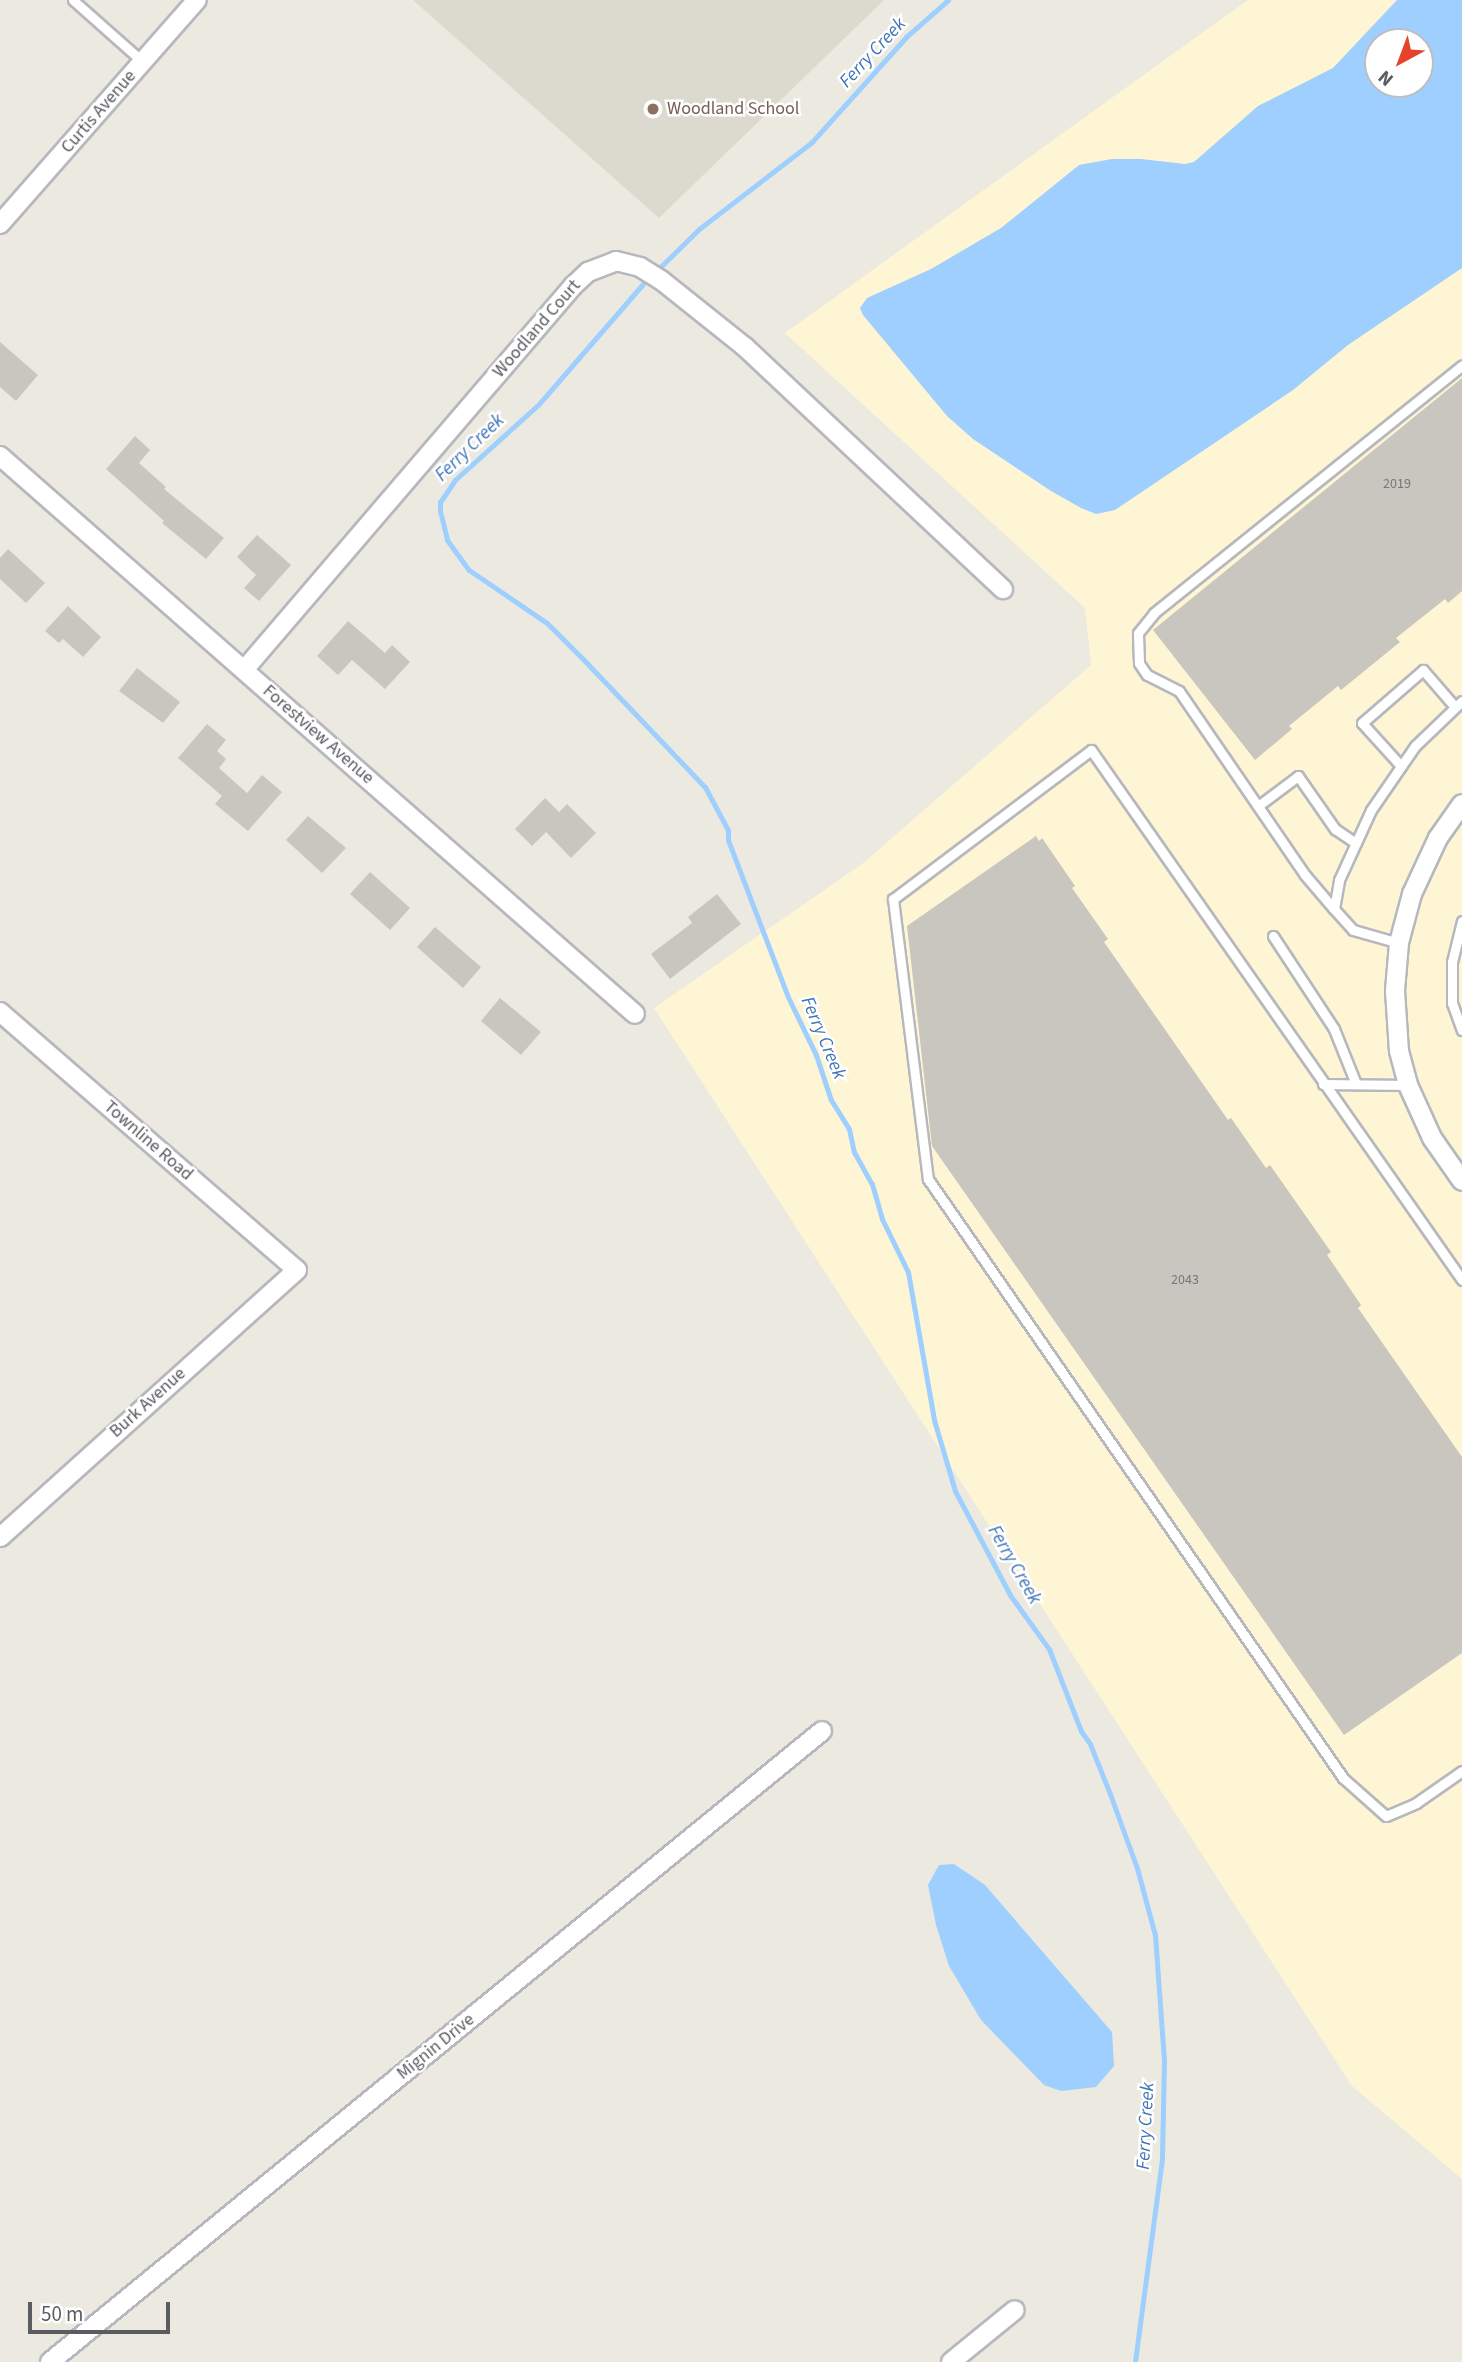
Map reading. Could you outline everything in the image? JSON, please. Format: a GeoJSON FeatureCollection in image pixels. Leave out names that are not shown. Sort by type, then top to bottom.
{"type":"FeatureCollection","features":[{"type":"Feature","properties":{"kind":"street","name":"Curtis Avenue"},"geometry":{"type":"LineString","coordinates":[[0,225],[197,0]]}},
{"type":"Feature","properties":{"kind":"street","name":"Woodland Court"},"geometry":{"type":"LineString","coordinates":[[244,670],[573,286],[605,263],[616,261],[640,267],[661,280],[745,348],[1003,589]]}},
{"type":"Feature","properties":{"kind":"street","name":"Forestview Avenue"},"geometry":{"type":"LineString","coordinates":[[0,456],[635,1014]]}},
{"type":"Feature","properties":{"kind":"street"},"geometry":{"type":"LineString","coordinates":[[1462,804],[1424,864],[1412,894],[1399,943],[1395,1020],[1408,1085],[1432,1138],[1462,1181]]}},
{"type":"Feature","properties":{"kind":"street","name":"Townline Road"},"geometry":{"type":"LineString","coordinates":[[0,1012],[297,1270]]}},
{"type":"Feature","properties":{"kind":"street","name":"Burk Avenue"},"geometry":{"type":"LineString","coordinates":[[0,1537],[297,1270]]}},
{"type":"Feature","properties":{"kind":"street","name":"Mignin Drive"},"geometry":{"type":"LineString","coordinates":[[50,2362],[821,1731]]}},
{"type":"Feature","properties":{"kind":"street"},"geometry":{"type":"LineString","coordinates":[[951,2362],[1015,2310]]}},
{"type":"Feature","properties":{"kind":"lane"},"geometry":{"type":"LineString","coordinates":[[73,0],[143,62]]}},
{"type":"Feature","properties":{"kind":"lane"},"geometry":{"type":"LineString","coordinates":[[1399,943],[1353,930],[1305,875],[1179,691],[1147,675],[1139,663],[1138,633],[1154,613],[1462,365]]}},
{"type":"Feature","properties":{"kind":"lane"},"geometry":{"type":"LineString","coordinates":[[1334,909],[1339,880],[1371,810],[1415,746],[1458,704],[1423,670],[1362,723],[1401,766]]}},
{"type":"Feature","properties":{"kind":"lane"},"geometry":{"type":"LineString","coordinates":[[1462,1280],[1091,750],[893,899],[928,1179],[1343,1778],[1386,1815],[1416,1803],[1462,1771]]}},
{"type":"Feature","properties":{"kind":"lane"},"geometry":{"type":"LineString","coordinates":[[1258,806],[1298,776],[1335,829],[1356,843]]}},
{"type":"Feature","properties":{"kind":"lane"},"geometry":{"type":"LineString","coordinates":[[1462,921],[1452,962],[1452,1003],[1462,1030]]}},
{"type":"Feature","properties":{"kind":"lane"},"geometry":{"type":"LineString","coordinates":[[1273,936],[1334,1029],[1356,1084]]}},
{"type":"Feature","properties":{"kind":"lane"},"geometry":{"type":"LineString","coordinates":[[1323,1084],[1408,1085]]}},
{"type":"Feature","properties":{"kind":"shaded area","name":"Woodland School"},"geometry":{"type":"Polygon","coordinates":[[[413,0],[884,0],[659,218],[413,0]]]}},
{"type":"Feature","properties":{"kind":"shaded area"},"geometry":{"type":"Polygon","coordinates":[[[1248,0],[1462,0],[1462,2179],[1352,2086],[654,1008],[862,864],[1091,665],[1085,608],[785,333],[1248,0]]]}},
{"type":"Feature","properties":{"kind":"water"},"geometry":{"type":"Polygon","coordinates":[[[1397,0],[1462,0],[1462,268],[1348,345],[1293,390],[1115,510],[1096,514],[1081,508],[973,439],[947,416],[863,315],[860,308],[867,298],[931,269],[1001,228],[1079,165],[1112,159],[1185,164],[1194,162],[1258,106],[1333,68],[1364,35],[1364,98],[1434,98],[1434,28],[1371,28],[1397,0]]]}},
{"type":"Feature","properties":{"kind":"water"},"geometry":{"type":"Polygon","coordinates":[[[954,1864],[985,1885],[1112,2032],[1114,2066],[1096,2087],[1061,2091],[1044,2085],[981,2020],[949,1966],[936,1925],[928,1885],[939,1865],[954,1864]]]}},
{"type":"Feature","properties":{"kind":"building"},"geometry":{"type":"Polygon","coordinates":[[[0,342],[38,375],[16,401],[0,387],[0,342]]]}},
{"type":"Feature","properties":{"kind":"building"},"geometry":{"type":"Polygon","coordinates":[[[1462,378],[1462,591],[1448,603],[1445,599],[1396,638],[1400,642],[1341,690],[1338,686],[1289,726],[1292,729],[1255,760],[1153,630],[1462,378]]]}},
{"type":"Feature","properties":{"kind":"building"},"geometry":{"type":"Polygon","coordinates":[[[135,436],[150,450],[139,463],[166,487],[164,489],[224,538],[206,559],[162,523],[164,521],[106,469],[135,436]]]}},
{"type":"Feature","properties":{"kind":"building"},"geometry":{"type":"Polygon","coordinates":[[[257,535],[291,565],[259,601],[244,588],[256,575],[237,557],[257,535]]]}},
{"type":"Feature","properties":{"kind":"building"},"geometry":{"type":"Polygon","coordinates":[[[8,549],[45,583],[26,603],[0,579],[0,558],[8,549]]]}},
{"type":"Feature","properties":{"kind":"building"},"geometry":{"type":"Polygon","coordinates":[[[68,606],[101,637],[83,657],[63,639],[59,643],[45,631],[68,606]]]}},
{"type":"Feature","properties":{"kind":"building"},"geometry":{"type":"Polygon","coordinates":[[[348,621],[385,653],[392,645],[410,662],[385,689],[352,660],[338,675],[317,656],[348,621]]]}},
{"type":"Feature","properties":{"kind":"building"},"geometry":{"type":"Polygon","coordinates":[[[137,668],[180,702],[163,723],[119,691],[137,668]]]}},
{"type":"Feature","properties":{"kind":"building"},"geometry":{"type":"Polygon","coordinates":[[[207,724],[226,740],[217,751],[226,759],[219,768],[247,793],[262,775],[282,792],[248,831],[215,804],[222,796],[178,758],[207,724]]]}},
{"type":"Feature","properties":{"kind":"building"},"geometry":{"type":"Polygon","coordinates":[[[545,798],[559,812],[567,804],[596,833],[571,858],[546,832],[532,846],[515,829],[545,798]]]}},
{"type":"Feature","properties":{"kind":"building"},"geometry":{"type":"Polygon","coordinates":[[[308,816],[346,848],[322,873],[286,840],[308,816]]]}},
{"type":"Feature","properties":{"kind":"building"},"geometry":{"type":"Polygon","coordinates":[[[1036,836],[1039,841],[1042,838],[1075,886],[1072,888],[1108,939],[1104,942],[1228,1120],[1231,1118],[1266,1168],[1270,1165],[1331,1252],[1327,1255],[1361,1305],[1358,1308],[1462,1457],[1462,1653],[1344,1735],[932,1146],[907,926],[1036,836]]]}},
{"type":"Feature","properties":{"kind":"building"},"geometry":{"type":"Polygon","coordinates":[[[370,872],[410,908],[390,930],[350,894],[370,872]]]}},
{"type":"Feature","properties":{"kind":"building"},"geometry":{"type":"Polygon","coordinates":[[[717,894],[741,924],[670,979],[651,954],[692,923],[688,917],[717,894]]]}},
{"type":"Feature","properties":{"kind":"building"},"geometry":{"type":"Polygon","coordinates":[[[435,927],[481,967],[463,988],[417,947],[435,927]]]}},
{"type":"Feature","properties":{"kind":"building"},"geometry":{"type":"Polygon","coordinates":[[[500,998],[541,1032],[521,1055],[481,1021],[500,998]]]}},
{"type":"Feature","properties":{"kind":"waterway","name":"Ferry Creek"},"geometry":{"type":"LineString","coordinates":[[948,0],[907,36],[812,142],[699,229],[642,285],[539,404],[455,480],[440,502],[440,511],[447,540],[469,570],[547,623],[582,658],[705,787],[728,830],[728,840],[788,997],[816,1055],[831,1100],[849,1129],[854,1152],[872,1184],[882,1219],[908,1272],[934,1420],[955,1491],[1010,1595],[1049,1649],[1081,1731],[1090,1744],[1110,1794],[1137,1868],[1155,1935],[1164,2061],[1162,2159],[1135,2362]]}},
{"type":"Feature","properties":{"kind":"place","name":"Woodland School"},"geometry":{"type":"Point","coordinates":[653,109]}}]}
